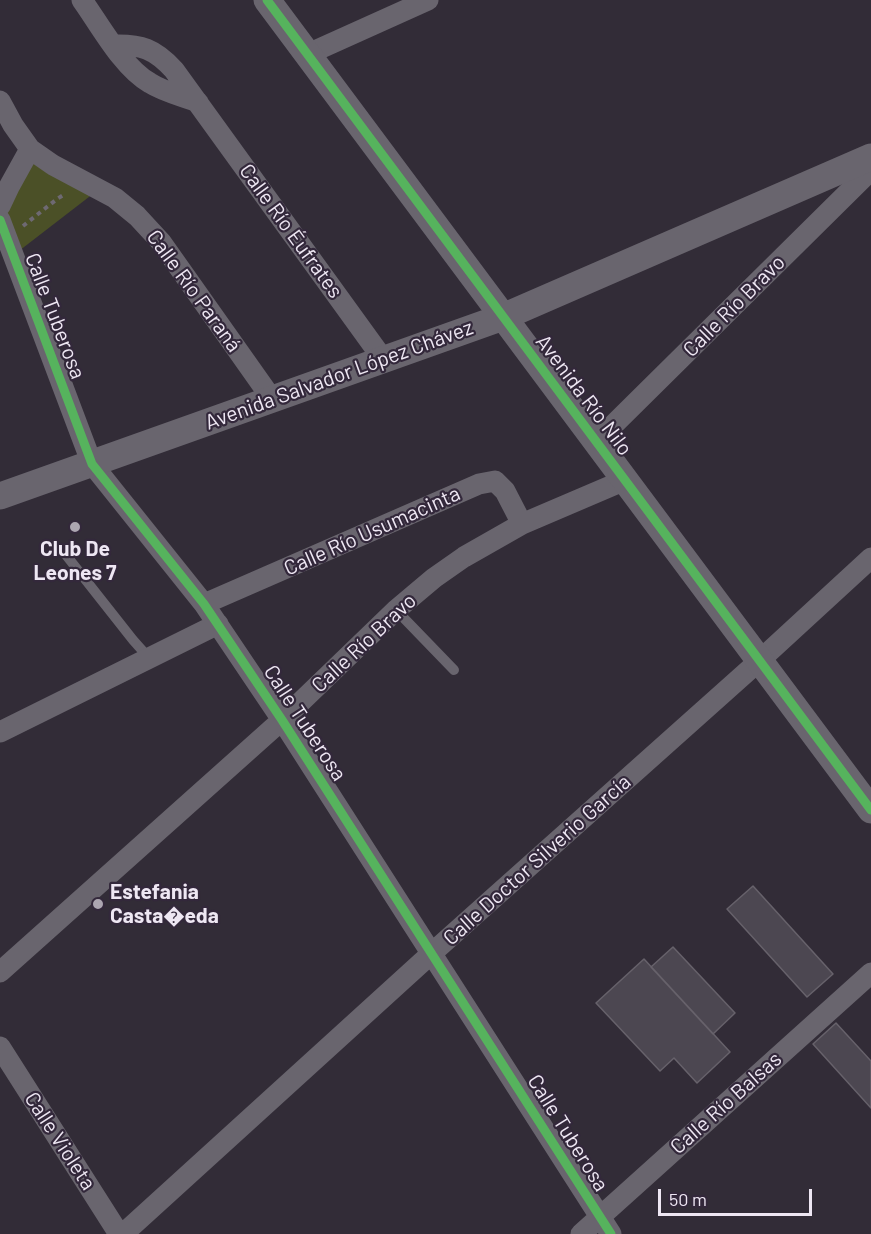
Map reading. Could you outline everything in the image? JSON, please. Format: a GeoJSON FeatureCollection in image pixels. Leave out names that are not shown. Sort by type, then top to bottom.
{"type":"FeatureCollection","features":[{"type":"Feature","properties":{"kind":"street","name":"Calle Río Éufrates"},"geometry":{"type":"LineString","coordinates":[[82,0],[113,45],[138,46],[157,54],[174,70],[383,359]]}},
{"type":"Feature","properties":{"kind":"street","name":"Avenida Río Nilo"},"geometry":{"type":"LineString","coordinates":[[267,0],[871,810]]}},
{"type":"Feature","properties":{"kind":"street"},"geometry":{"type":"LineString","coordinates":[[308,54],[428,0]]}},
{"type":"Feature","properties":{"kind":"street","name":"Calle Río Paraná"},"geometry":{"type":"LineString","coordinates":[[0,101],[30,149],[53,165],[116,198],[161,242],[272,399]]}},
{"type":"Feature","properties":{"kind":"street"},"geometry":{"type":"LineString","coordinates":[[0,207],[30,149]]}},
{"type":"Feature","properties":{"kind":"street","name":"Avenida Salvador López Chávez"},"geometry":{"type":"LineString","coordinates":[[0,496],[503,317],[871,157]]}},
{"type":"Feature","properties":{"kind":"street","name":"Calle Río Bravo"},"geometry":{"type":"LineString","coordinates":[[596,442],[871,170]]}},
{"type":"Feature","properties":{"kind":"street","name":"Calle Tuberosa"},"geometry":{"type":"LineString","coordinates":[[0,220],[92,464],[218,624],[606,1225]]}},
{"type":"Feature","properties":{"kind":"street","name":"Calle Río Bravo"},"geometry":{"type":"LineString","coordinates":[[0,972],[282,720],[396,610],[434,578],[464,557],[522,524],[625,480]]}},
{"type":"Feature","properties":{"kind":"street","name":"Calle Río Usumacinta"},"geometry":{"type":"LineString","coordinates":[[204,604],[479,484],[495,481],[505,491],[522,524]]}},
{"type":"Feature","properties":{"kind":"street","name":"Calle Doctor Silverio García"},"geometry":{"type":"LineString","coordinates":[[121,1234],[871,558]]}},
{"type":"Feature","properties":{"kind":"street"},"geometry":{"type":"LineString","coordinates":[[0,732],[218,624]]}},
{"type":"Feature","properties":{"kind":"street","name":"Calle Río Balsas"},"geometry":{"type":"LineString","coordinates":[[581,1234],[606,1225],[871,973]]}},
{"type":"Feature","properties":{"kind":"street","name":"Calle Violeta"},"geometry":{"type":"LineString","coordinates":[[0,1047],[121,1234]]}},
{"type":"Feature","properties":{"kind":"lane"},"geometry":{"type":"LineString","coordinates":[[62,550],[149,658]]}},
{"type":"Feature","properties":{"kind":"lane"},"geometry":{"type":"LineString","coordinates":[[396,610],[453,669]]}},
{"type":"Feature","properties":{"kind":"path"},"geometry":{"type":"LineString","coordinates":[[8,242],[57,199],[86,182]]}},
{"type":"Feature","properties":{"kind":"green space"},"geometry":{"type":"Polygon","coordinates":[[[30,152],[98,190],[15,254],[0,215],[30,152]]]}},
{"type":"Feature","properties":{"kind":"building"},"geometry":{"type":"Polygon","coordinates":[[[753,886],[833,974],[807,997],[727,909],[753,886]]]}},
{"type":"Feature","properties":{"kind":"building"},"geometry":{"type":"Polygon","coordinates":[[[673,947],[735,1013],[713,1034],[651,967],[673,947]]]}},
{"type":"Feature","properties":{"kind":"building"},"geometry":{"type":"Polygon","coordinates":[[[644,959],[730,1052],[697,1083],[674,1058],[660,1071],[596,1003],[644,959]]]}},
{"type":"Feature","properties":{"kind":"building"},"geometry":{"type":"Polygon","coordinates":[[[836,1023],[871,1061],[871,1108],[813,1044],[836,1023]]]}},
{"type":"Feature","properties":{"kind":"cycle path"},"geometry":{"type":"LineString","coordinates":[[267,0],[871,810]]}},
{"type":"Feature","properties":{"kind":"cycle path"},"geometry":{"type":"LineString","coordinates":[[0,220],[92,464],[204,604],[282,720],[611,1234]]}},
{"type":"Feature","properties":{"kind":"place","name":"Club De Leones 7"},"geometry":{"type":"Point","coordinates":[75,527]}},
{"type":"Feature","properties":{"kind":"place","name":"Estefania Casta�eda"},"geometry":{"type":"Point","coordinates":[98,904]}}]}
